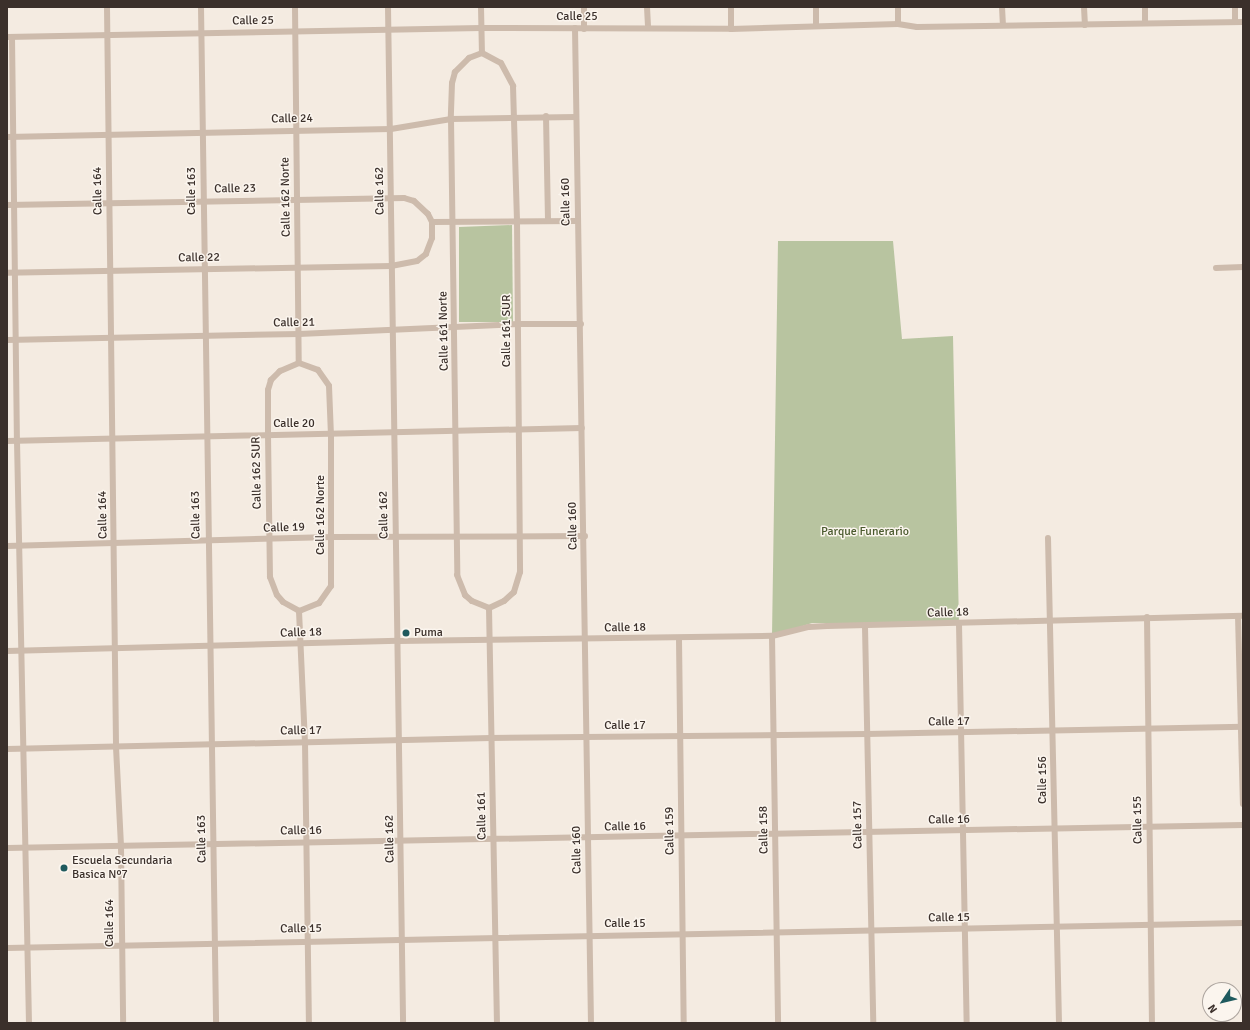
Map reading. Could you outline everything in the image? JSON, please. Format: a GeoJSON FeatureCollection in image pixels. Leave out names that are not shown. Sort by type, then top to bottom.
{"type":"FeatureCollection","features":[{"type":"Feature","properties":{"kind":"street","name":"Calle 164"},"geometry":{"type":"LineString","coordinates":[[107,7],[112,440],[115,544],[116,747],[121,846],[120,946],[123,1023]]}},
{"type":"Feature","properties":{"kind":"street","name":"Calle 163"},"geometry":{"type":"LineString","coordinates":[[201,7],[207,541],[216,1023]]}},
{"type":"Feature","properties":{"kind":"street","name":"Calle 162 Norte"},"geometry":{"type":"LineString","coordinates":[[295,7],[299,363],[318,370],[329,386],[332,537],[331,586],[319,603],[299,611]]}},
{"type":"Feature","properties":{"kind":"street","name":"Calle 162"},"geometry":{"type":"LineString","coordinates":[[388,7],[391,129],[395,537],[398,641],[398,740],[403,939],[403,1023]]}},
{"type":"Feature","properties":{"kind":"street"},"geometry":{"type":"LineString","coordinates":[[481,7],[482,53]]}},
{"type":"Feature","properties":{"kind":"street"},"geometry":{"type":"LineString","coordinates":[[584,7],[584,29]]}},
{"type":"Feature","properties":{"kind":"street"},"geometry":{"type":"LineString","coordinates":[[647,7],[648,28]]}},
{"type":"Feature","properties":{"kind":"street"},"geometry":{"type":"LineString","coordinates":[[731,7],[731,29]]}},
{"type":"Feature","properties":{"kind":"street"},"geometry":{"type":"LineString","coordinates":[[816,7],[816,26]]}},
{"type":"Feature","properties":{"kind":"street"},"geometry":{"type":"LineString","coordinates":[[898,7],[898,24]]}},
{"type":"Feature","properties":{"kind":"street"},"geometry":{"type":"LineString","coordinates":[[1002,7],[1002,24]]}},
{"type":"Feature","properties":{"kind":"street"},"geometry":{"type":"LineString","coordinates":[[1084,7],[1084,25]]}},
{"type":"Feature","properties":{"kind":"street"},"geometry":{"type":"LineString","coordinates":[[1145,7],[1145,23]]}},
{"type":"Feature","properties":{"kind":"street"},"geometry":{"type":"LineString","coordinates":[[1235,7],[1235,22]]}},
{"type":"Feature","properties":{"kind":"street","name":"Calle 25"},"geometry":{"type":"LineString","coordinates":[[10,37],[388,31],[481,28],[731,29],[898,24],[917,27],[1002,24],[1084,25],[1243,22]]}},
{"type":"Feature","properties":{"kind":"street","name":"Calle 160"},"geometry":{"type":"LineString","coordinates":[[575,28],[576,221],[581,324],[585,536],[586,737],[591,1023]]}},
{"type":"Feature","properties":{"kind":"street"},"geometry":{"type":"LineString","coordinates":[[10,37],[10,137],[15,205],[17,441],[24,848],[29,1023]]}},
{"type":"Feature","properties":{"kind":"street","name":"Calle 161 SUR"},"geometry":{"type":"LineString","coordinates":[[482,53],[501,63],[509,74],[513,86],[517,221],[520,535],[518,584],[514,592],[504,601],[489,608]]}},
{"type":"Feature","properties":{"kind":"street","name":"Calle 161 Norte"},"geometry":{"type":"LineString","coordinates":[[482,53],[469,58],[455,72],[452,83],[451,119],[454,222],[457,537],[460,585],[472,601],[489,608]]}},
{"type":"Feature","properties":{"kind":"street"},"geometry":{"type":"LineString","coordinates":[[546,116],[548,221]]}},
{"type":"Feature","properties":{"kind":"street","name":"Calle 24"},"geometry":{"type":"LineString","coordinates":[[10,137],[391,129],[451,119],[546,116],[576,117]]}},
{"type":"Feature","properties":{"kind":"street","name":"Calle 23"},"geometry":{"type":"LineString","coordinates":[[7,205],[391,197],[414,201],[422,207],[432,222]]}},
{"type":"Feature","properties":{"kind":"street"},"geometry":{"type":"LineString","coordinates":[[432,222],[576,221]]}},
{"type":"Feature","properties":{"kind":"street","name":"Calle 22"},"geometry":{"type":"LineString","coordinates":[[7,273],[408,265],[426,254],[432,238],[432,222]]}},
{"type":"Feature","properties":{"kind":"street"},"geometry":{"type":"LineString","coordinates":[[1216,268],[1243,266]]}},
{"type":"Feature","properties":{"kind":"street","name":"Calle 21"},"geometry":{"type":"LineString","coordinates":[[7,340],[299,334],[392,331],[518,324],[581,324]]}},
{"type":"Feature","properties":{"kind":"street","name":"Calle 162 SUR"},"geometry":{"type":"LineString","coordinates":[[299,363],[280,370],[271,380],[268,390],[269,540],[273,588],[283,602],[299,611]]}},
{"type":"Feature","properties":{"kind":"street","name":"Calle 20"},"geometry":{"type":"LineString","coordinates":[[7,441],[206,438],[456,430],[582,428]]}},
{"type":"Feature","properties":{"kind":"street","name":"Calle 19"},"geometry":{"type":"LineString","coordinates":[[7,546],[269,540],[332,537],[457,537],[520,535],[585,536]]}},
{"type":"Feature","properties":{"kind":"street","name":"Calle 156"},"geometry":{"type":"LineString","coordinates":[[1048,538],[1059,1023]]}},
{"type":"Feature","properties":{"kind":"street","name":"Calle 161"},"geometry":{"type":"LineString","coordinates":[[489,608],[497,1023]]}},
{"type":"Feature","properties":{"kind":"street"},"geometry":{"type":"LineString","coordinates":[[299,611],[305,742],[310,940],[310,1023]]}},
{"type":"Feature","properties":{"kind":"street"},"geometry":{"type":"LineString","coordinates":[[1240,616],[1243,804]]}},
{"type":"Feature","properties":{"kind":"street","name":"Calle 18"},"geometry":{"type":"LineString","coordinates":[[7,651],[115,647],[301,645],[398,641],[679,639],[772,636],[809,627],[865,627],[1147,617],[1240,616]]}},
{"type":"Feature","properties":{"kind":"street","name":"Calle 155"},"geometry":{"type":"LineString","coordinates":[[1147,617],[1152,1023]]}},
{"type":"Feature","properties":{"kind":"street"},"geometry":{"type":"LineString","coordinates":[[959,624],[967,1023]]}},
{"type":"Feature","properties":{"kind":"street","name":"Calle 157"},"geometry":{"type":"LineString","coordinates":[[865,627],[873,1023]]}},
{"type":"Feature","properties":{"kind":"street","name":"Calle 158"},"geometry":{"type":"LineString","coordinates":[[772,636],[778,932],[778,1023]]}},
{"type":"Feature","properties":{"kind":"street","name":"Calle 159"},"geometry":{"type":"LineString","coordinates":[[679,639],[679,737],[684,1023]]}},
{"type":"Feature","properties":{"kind":"street","name":"Calle 17"},"geometry":{"type":"LineString","coordinates":[[7,749],[492,738],[774,736],[1242,727]]}},
{"type":"Feature","properties":{"kind":"street","name":"Calle 16"},"geometry":{"type":"LineString","coordinates":[[7,848],[494,838],[681,837],[1243,825]]}},
{"type":"Feature","properties":{"kind":"street","name":"Calle 15"},"geometry":{"type":"LineString","coordinates":[[7,948],[310,940],[590,935],[682,935],[1243,923]]}},
{"type":"Feature","properties":{"kind":"green space"},"geometry":{"type":"Polygon","coordinates":[[[512,225],[513,322],[459,322],[459,227],[512,225]]]}},
{"type":"Feature","properties":{"kind":"green space","name":"Parque Funerario"},"geometry":{"type":"Polygon","coordinates":[[[778,241],[893,241],[902,339],[953,336],[959,624],[812,623],[772,636],[778,241]]]}},
{"type":"Feature","properties":{"kind":"place","name":"Puma"},"geometry":{"type":"Point","coordinates":[406,633]}},
{"type":"Feature","properties":{"kind":"place","name":"Escuela Secundaria Basica Nº7"},"geometry":{"type":"Point","coordinates":[64,868]}}]}
